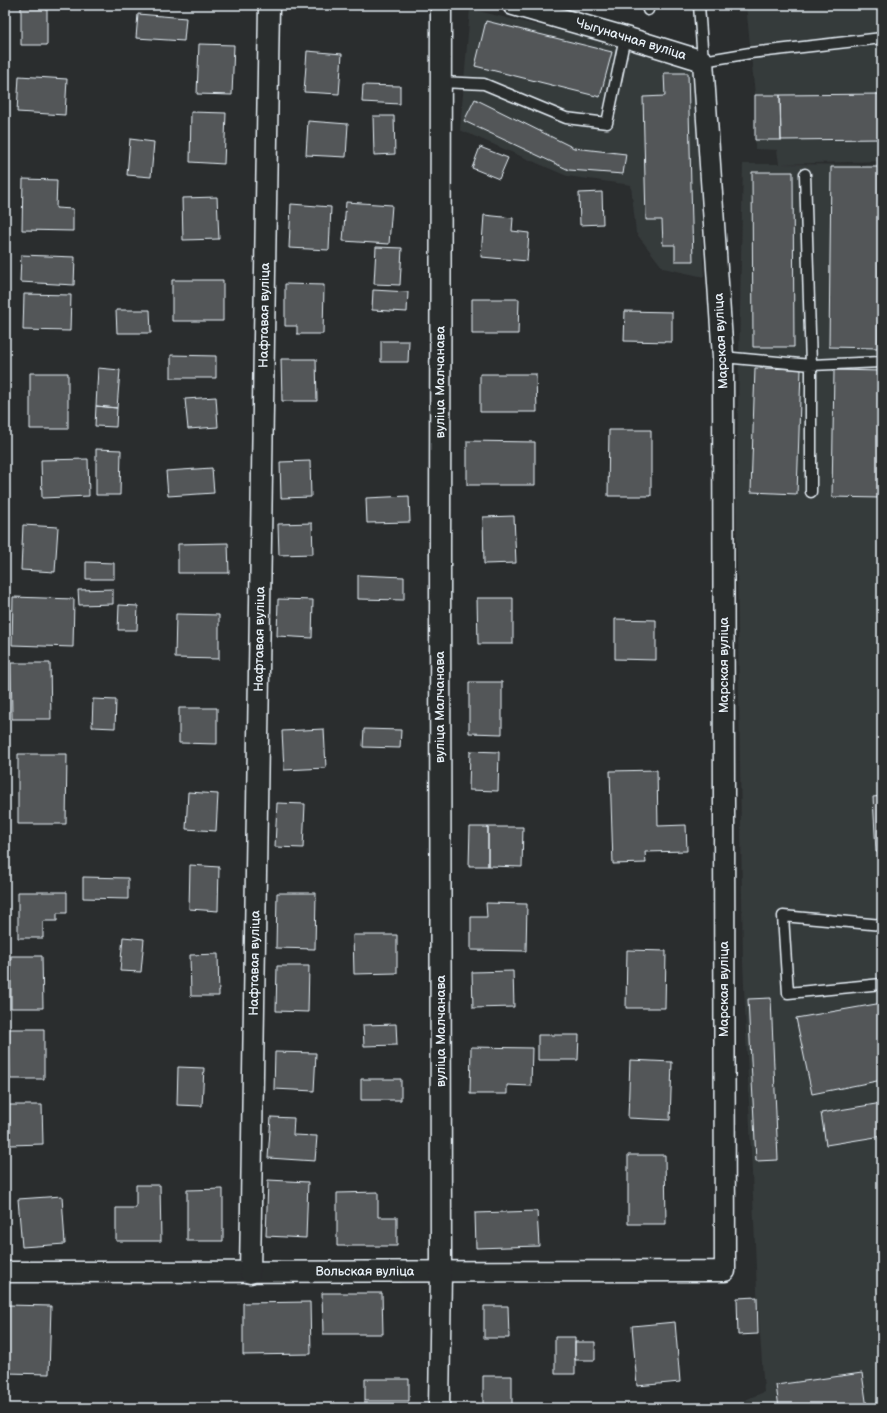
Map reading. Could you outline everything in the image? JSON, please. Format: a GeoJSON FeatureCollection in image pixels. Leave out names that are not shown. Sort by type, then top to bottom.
{"type":"FeatureCollection","features":[{"type":"Feature","properties":{"kind":"street","name":"Нафтавая вуліца"},"geometry":{"type":"LineString","coordinates":[[250,1273],[268,5]]}},
{"type":"Feature","properties":{"kind":"street","name":"вуліца Малчанава"},"geometry":{"type":"LineString","coordinates":[[439,1408],[441,1272],[441,5]]}},
{"type":"Feature","properties":{"kind":"street","name":"Чыгуначная вуліца"},"geometry":{"type":"LineString","coordinates":[[513,5],[625,36],[703,60]]}},
{"type":"Feature","properties":{"kind":"street","name":"Марская вуліца"},"geometry":{"type":"LineString","coordinates":[[703,60],[724,357],[725,1271]]}},
{"type":"Feature","properties":{"kind":"street","name":"Вольская вуліца"},"geometry":{"type":"LineString","coordinates":[[5,1272],[250,1273],[725,1271]]}},
{"type":"Feature","properties":{"kind":"lane"},"geometry":{"type":"LineString","coordinates":[[699,5],[703,60],[758,52],[882,38]]}},
{"type":"Feature","properties":{"kind":"lane"},"geometry":{"type":"LineString","coordinates":[[441,82],[484,84],[566,118],[607,123],[625,36]]}},
{"type":"Feature","properties":{"kind":"lane"},"geometry":{"type":"LineString","coordinates":[[804,174],[811,365],[811,492]]}},
{"type":"Feature","properties":{"kind":"lane"},"geometry":{"type":"LineString","coordinates":[[724,357],[811,365],[882,362]]}},
{"type":"Feature","properties":{"kind":"lane"},"geometry":{"type":"LineString","coordinates":[[882,925],[783,916],[788,994],[882,984]]}},
{"type":"Feature","properties":{"kind":"shaded area"},"geometry":{"type":"Polygon","coordinates":[[[746,5],[882,5],[882,161],[783,164],[882,165],[882,1408],[726,1408],[764,1392],[757,1291],[743,962],[736,500],[743,164],[779,164],[777,150],[755,149],[755,95],[746,5]]]}},
{"type":"Feature","properties":{"kind":"shaded area"},"geometry":{"type":"Polygon","coordinates":[[[470,9],[693,63],[704,277],[663,268],[636,233],[631,185],[567,176],[460,130],[470,9]]]}},
{"type":"Feature","properties":{"kind":"building"},"geometry":{"type":"Polygon","coordinates":[[[21,5],[47,5],[47,45],[21,45],[21,5]]]}},
{"type":"Feature","properties":{"kind":"building"},"geometry":{"type":"Polygon","coordinates":[[[138,14],[186,18],[184,41],[136,38],[138,14]]]}},
{"type":"Feature","properties":{"kind":"building"},"geometry":{"type":"Polygon","coordinates":[[[486,21],[612,52],[600,97],[475,66],[486,21]]]}},
{"type":"Feature","properties":{"kind":"building"},"geometry":{"type":"Polygon","coordinates":[[[199,44],[234,45],[232,95],[197,94],[199,44]]]}},
{"type":"Feature","properties":{"kind":"building"},"geometry":{"type":"Polygon","coordinates":[[[307,51],[342,54],[339,94],[304,92],[307,51]]]}},
{"type":"Feature","properties":{"kind":"building"},"geometry":{"type":"Polygon","coordinates":[[[664,73],[688,73],[693,261],[675,261],[675,245],[663,245],[662,220],[646,220],[643,97],[665,96],[664,73]]]}},
{"type":"Feature","properties":{"kind":"building"},"geometry":{"type":"Polygon","coordinates":[[[19,76],[67,79],[65,115],[17,112],[19,76]]]}},
{"type":"Feature","properties":{"kind":"building"},"geometry":{"type":"Polygon","coordinates":[[[363,85],[400,86],[400,104],[362,102],[363,85]]]}},
{"type":"Feature","properties":{"kind":"building"},"geometry":{"type":"Polygon","coordinates":[[[882,94],[882,139],[781,140],[780,95],[882,94]]]}},
{"type":"Feature","properties":{"kind":"building"},"geometry":{"type":"Polygon","coordinates":[[[755,95],[780,95],[781,140],[755,140],[755,95]]]}},
{"type":"Feature","properties":{"kind":"building"},"geometry":{"type":"Polygon","coordinates":[[[475,99],[574,148],[626,154],[623,174],[569,170],[464,121],[475,99]]]}},
{"type":"Feature","properties":{"kind":"building"},"geometry":{"type":"Polygon","coordinates":[[[191,112],[226,113],[224,164],[190,162],[191,112]]]}},
{"type":"Feature","properties":{"kind":"building"},"geometry":{"type":"Polygon","coordinates":[[[373,116],[394,116],[395,154],[374,155],[373,116]]]}},
{"type":"Feature","properties":{"kind":"building"},"geometry":{"type":"Polygon","coordinates":[[[308,121],[348,124],[346,157],[306,155],[308,121]]]}},
{"type":"Feature","properties":{"kind":"building"},"geometry":{"type":"Polygon","coordinates":[[[130,139],[154,142],[151,177],[127,175],[130,139]]]}},
{"type":"Feature","properties":{"kind":"building"},"geometry":{"type":"Polygon","coordinates":[[[480,147],[508,158],[499,179],[472,168],[480,147]]]}},
{"type":"Feature","properties":{"kind":"building"},"geometry":{"type":"Polygon","coordinates":[[[831,167],[879,167],[878,348],[829,347],[831,167]]]}},
{"type":"Feature","properties":{"kind":"building"},"geometry":{"type":"Polygon","coordinates":[[[752,172],[793,172],[794,347],[753,347],[752,172]]]}},
{"type":"Feature","properties":{"kind":"building"},"geometry":{"type":"Polygon","coordinates":[[[23,179],[57,180],[56,208],[73,209],[73,231],[22,230],[23,179]]]}},
{"type":"Feature","properties":{"kind":"building"},"geometry":{"type":"Polygon","coordinates":[[[602,192],[603,224],[580,225],[579,193],[602,192]]]}},
{"type":"Feature","properties":{"kind":"building"},"geometry":{"type":"Polygon","coordinates":[[[217,197],[219,239],[183,240],[182,198],[217,197]]]}},
{"type":"Feature","properties":{"kind":"building"},"geometry":{"type":"Polygon","coordinates":[[[346,202],[392,205],[389,244],[343,241],[346,202]]]}},
{"type":"Feature","properties":{"kind":"building"},"geometry":{"type":"Polygon","coordinates":[[[291,204],[331,207],[329,250],[289,248],[291,204]]]}},
{"type":"Feature","properties":{"kind":"building"},"geometry":{"type":"Polygon","coordinates":[[[484,215],[513,218],[512,231],[529,233],[527,261],[481,257],[484,215]]]}},
{"type":"Feature","properties":{"kind":"building"},"geometry":{"type":"Polygon","coordinates":[[[376,247],[402,248],[400,285],[374,284],[376,247]]]}},
{"type":"Feature","properties":{"kind":"building"},"geometry":{"type":"Polygon","coordinates":[[[21,255],[75,257],[74,285],[20,282],[21,255]]]}},
{"type":"Feature","properties":{"kind":"building"},"geometry":{"type":"Polygon","coordinates":[[[172,280],[223,280],[223,321],[172,321],[172,280]]]}},
{"type":"Feature","properties":{"kind":"building"},"geometry":{"type":"Polygon","coordinates":[[[285,284],[324,285],[323,334],[297,334],[297,326],[285,326],[285,284]]]}},
{"type":"Feature","properties":{"kind":"building"},"geometry":{"type":"Polygon","coordinates":[[[373,290],[408,292],[407,312],[372,310],[373,290]]]}},
{"type":"Feature","properties":{"kind":"building"},"geometry":{"type":"Polygon","coordinates":[[[24,294],[71,295],[70,331],[23,330],[24,294]]]}},
{"type":"Feature","properties":{"kind":"building"},"geometry":{"type":"Polygon","coordinates":[[[472,299],[519,299],[518,334],[472,334],[472,299]]]}},
{"type":"Feature","properties":{"kind":"building"},"geometry":{"type":"Polygon","coordinates":[[[116,310],[150,310],[151,333],[117,333],[116,310]]]}},
{"type":"Feature","properties":{"kind":"building"},"geometry":{"type":"Polygon","coordinates":[[[625,311],[672,312],[672,342],[624,341],[625,311]]]}},
{"type":"Feature","properties":{"kind":"building"},"geometry":{"type":"Polygon","coordinates":[[[381,341],[409,341],[408,362],[381,362],[381,341]]]}},
{"type":"Feature","properties":{"kind":"building"},"geometry":{"type":"Polygon","coordinates":[[[171,355],[216,356],[216,378],[171,378],[171,355]]]}},
{"type":"Feature","properties":{"kind":"building"},"geometry":{"type":"Polygon","coordinates":[[[281,359],[316,359],[317,401],[282,401],[281,359]]]}},
{"type":"Feature","properties":{"kind":"building"},"geometry":{"type":"Polygon","coordinates":[[[98,368],[120,370],[117,408],[96,406],[98,368]]]}},
{"type":"Feature","properties":{"kind":"building"},"geometry":{"type":"Polygon","coordinates":[[[755,368],[801,369],[797,494],[751,492],[755,368]]]}},
{"type":"Feature","properties":{"kind":"building"},"geometry":{"type":"Polygon","coordinates":[[[834,370],[882,371],[881,498],[832,497],[834,370]]]}},
{"type":"Feature","properties":{"kind":"building"},"geometry":{"type":"Polygon","coordinates":[[[30,373],[68,373],[68,429],[30,429],[30,373]]]}},
{"type":"Feature","properties":{"kind":"building"},"geometry":{"type":"Polygon","coordinates":[[[480,374],[536,374],[537,412],[480,412],[480,374]]]}},
{"type":"Feature","properties":{"kind":"building"},"geometry":{"type":"Polygon","coordinates":[[[216,397],[218,427],[188,429],[185,399],[216,397]]]}},
{"type":"Feature","properties":{"kind":"building"},"geometry":{"type":"Polygon","coordinates":[[[96,406],[117,408],[116,427],[95,426],[96,406]]]}},
{"type":"Feature","properties":{"kind":"building"},"geometry":{"type":"Polygon","coordinates":[[[609,430],[651,430],[651,496],[608,496],[609,430]]]}},
{"type":"Feature","properties":{"kind":"building"},"geometry":{"type":"Polygon","coordinates":[[[467,441],[535,442],[535,485],[467,485],[467,441]]]}},
{"type":"Feature","properties":{"kind":"building"},"geometry":{"type":"Polygon","coordinates":[[[96,449],[121,450],[120,495],[96,495],[96,449]]]}},
{"type":"Feature","properties":{"kind":"building"},"geometry":{"type":"Polygon","coordinates":[[[88,459],[89,496],[42,498],[41,460],[88,459]]]}},
{"type":"Feature","properties":{"kind":"building"},"geometry":{"type":"Polygon","coordinates":[[[310,461],[311,497],[281,498],[280,462],[310,461]]]}},
{"type":"Feature","properties":{"kind":"building"},"geometry":{"type":"Polygon","coordinates":[[[212,468],[214,493],[168,496],[166,471],[212,468]]]}},
{"type":"Feature","properties":{"kind":"building"},"geometry":{"type":"Polygon","coordinates":[[[409,496],[410,522],[367,523],[366,498],[409,496]]]}},
{"type":"Feature","properties":{"kind":"building"},"geometry":{"type":"Polygon","coordinates":[[[514,516],[516,563],[484,564],[483,517],[514,516]]]}},
{"type":"Feature","properties":{"kind":"building"},"geometry":{"type":"Polygon","coordinates":[[[312,523],[313,554],[279,555],[278,524],[312,523]]]}},
{"type":"Feature","properties":{"kind":"building"},"geometry":{"type":"Polygon","coordinates":[[[23,525],[58,527],[55,572],[21,570],[23,525]]]}},
{"type":"Feature","properties":{"kind":"building"},"geometry":{"type":"Polygon","coordinates":[[[228,543],[229,573],[178,573],[178,544],[228,543]]]}},
{"type":"Feature","properties":{"kind":"building"},"geometry":{"type":"Polygon","coordinates":[[[86,562],[114,563],[114,579],[86,579],[86,562]]]}},
{"type":"Feature","properties":{"kind":"building"},"geometry":{"type":"Polygon","coordinates":[[[358,575],[404,577],[404,600],[358,599],[358,575]]]}},
{"type":"Feature","properties":{"kind":"building"},"geometry":{"type":"Polygon","coordinates":[[[113,589],[113,604],[79,605],[78,590],[113,589]]]}},
{"type":"Feature","properties":{"kind":"building"},"geometry":{"type":"Polygon","coordinates":[[[13,597],[74,599],[73,647],[12,645],[13,597]]]}},
{"type":"Feature","properties":{"kind":"building"},"geometry":{"type":"Polygon","coordinates":[[[477,598],[513,598],[513,644],[478,644],[477,598]]]}},
{"type":"Feature","properties":{"kind":"building"},"geometry":{"type":"Polygon","coordinates":[[[278,599],[313,600],[312,638],[277,636],[278,599]]]}},
{"type":"Feature","properties":{"kind":"building"},"geometry":{"type":"Polygon","coordinates":[[[119,605],[138,606],[137,630],[118,630],[119,605]]]}},
{"type":"Feature","properties":{"kind":"building"},"geometry":{"type":"Polygon","coordinates":[[[176,614],[219,615],[219,659],[175,658],[176,614]]]}},
{"type":"Feature","properties":{"kind":"building"},"geometry":{"type":"Polygon","coordinates":[[[615,619],[656,620],[656,660],[615,659],[615,619]]]}},
{"type":"Feature","properties":{"kind":"building"},"geometry":{"type":"Polygon","coordinates":[[[11,663],[50,663],[51,719],[12,719],[11,663]]]}},
{"type":"Feature","properties":{"kind":"building"},"geometry":{"type":"Polygon","coordinates":[[[469,682],[502,682],[502,734],[469,733],[469,682]]]}},
{"type":"Feature","properties":{"kind":"building"},"geometry":{"type":"Polygon","coordinates":[[[93,699],[116,700],[115,728],[92,727],[93,699]]]}},
{"type":"Feature","properties":{"kind":"building"},"geometry":{"type":"Polygon","coordinates":[[[179,708],[217,708],[217,744],[179,743],[179,708]]]}},
{"type":"Feature","properties":{"kind":"building"},"geometry":{"type":"Polygon","coordinates":[[[324,729],[326,768],[284,770],[282,731],[324,729]]]}},
{"type":"Feature","properties":{"kind":"building"},"geometry":{"type":"Polygon","coordinates":[[[364,729],[401,730],[400,748],[363,747],[364,729]]]}},
{"type":"Feature","properties":{"kind":"building"},"geometry":{"type":"Polygon","coordinates":[[[470,751],[499,752],[498,791],[469,790],[470,751]]]}},
{"type":"Feature","properties":{"kind":"building"},"geometry":{"type":"Polygon","coordinates":[[[18,754],[67,754],[66,824],[18,824],[18,754]]]}},
{"type":"Feature","properties":{"kind":"building"},"geometry":{"type":"Polygon","coordinates":[[[657,770],[658,826],[686,825],[687,851],[645,852],[646,863],[613,864],[610,771],[657,770]]]}},
{"type":"Feature","properties":{"kind":"building"},"geometry":{"type":"Polygon","coordinates":[[[188,792],[218,794],[216,831],[186,829],[188,792]]]}},
{"type":"Feature","properties":{"kind":"building"},"geometry":{"type":"Polygon","coordinates":[[[882,796],[882,851],[876,852],[873,797],[882,796]]]}},
{"type":"Feature","properties":{"kind":"building"},"geometry":{"type":"Polygon","coordinates":[[[277,803],[305,804],[303,848],[275,847],[277,803]]]}},
{"type":"Feature","properties":{"kind":"building"},"geometry":{"type":"Polygon","coordinates":[[[470,827],[488,827],[488,866],[469,866],[470,827]]]}},
{"type":"Feature","properties":{"kind":"building"},"geometry":{"type":"Polygon","coordinates":[[[488,827],[523,827],[522,867],[488,866],[488,827]]]}},
{"type":"Feature","properties":{"kind":"building"},"geometry":{"type":"Polygon","coordinates":[[[190,865],[219,867],[218,911],[189,909],[190,865]]]}},
{"type":"Feature","properties":{"kind":"building"},"geometry":{"type":"Polygon","coordinates":[[[83,877],[128,878],[128,899],[83,898],[83,877]]]}},
{"type":"Feature","properties":{"kind":"building"},"geometry":{"type":"Polygon","coordinates":[[[18,892],[67,892],[67,913],[57,913],[57,921],[43,921],[43,938],[18,938],[18,892]]]}},
{"type":"Feature","properties":{"kind":"building"},"geometry":{"type":"Polygon","coordinates":[[[277,893],[316,893],[315,949],[276,948],[277,893]]]}},
{"type":"Feature","properties":{"kind":"building"},"geometry":{"type":"Polygon","coordinates":[[[486,903],[527,904],[526,951],[471,950],[471,917],[487,917],[486,903]]]}},
{"type":"Feature","properties":{"kind":"building"},"geometry":{"type":"Polygon","coordinates":[[[353,935],[397,935],[397,973],[354,974],[353,935]]]}},
{"type":"Feature","properties":{"kind":"building"},"geometry":{"type":"Polygon","coordinates":[[[123,937],[144,939],[141,972],[120,971],[123,937]]]}},
{"type":"Feature","properties":{"kind":"building"},"geometry":{"type":"Polygon","coordinates":[[[627,950],[666,951],[665,1008],[626,1008],[627,950]]]}},
{"type":"Feature","properties":{"kind":"building"},"geometry":{"type":"Polygon","coordinates":[[[218,954],[219,996],[191,996],[190,955],[218,954]]]}},
{"type":"Feature","properties":{"kind":"building"},"geometry":{"type":"Polygon","coordinates":[[[11,956],[42,956],[43,1008],[11,1008],[11,956]]]}},
{"type":"Feature","properties":{"kind":"building"},"geometry":{"type":"Polygon","coordinates":[[[277,966],[309,966],[308,1012],[276,1011],[277,966]]]}},
{"type":"Feature","properties":{"kind":"building"},"geometry":{"type":"Polygon","coordinates":[[[513,971],[514,1007],[473,1008],[472,972],[513,971]]]}},
{"type":"Feature","properties":{"kind":"building"},"geometry":{"type":"Polygon","coordinates":[[[771,998],[778,1160],[756,1161],[748,999],[771,998]]]}},
{"type":"Feature","properties":{"kind":"building"},"geometry":{"type":"Polygon","coordinates":[[[882,1003],[882,1080],[812,1094],[796,1018],[882,1003]]]}},
{"type":"Feature","properties":{"kind":"building"},"geometry":{"type":"Polygon","coordinates":[[[396,1024],[397,1045],[364,1046],[363,1025],[396,1024]]]}},
{"type":"Feature","properties":{"kind":"building"},"geometry":{"type":"Polygon","coordinates":[[[9,1029],[44,1029],[44,1079],[10,1079],[9,1029]]]}},
{"type":"Feature","properties":{"kind":"building"},"geometry":{"type":"Polygon","coordinates":[[[538,1035],[579,1035],[578,1060],[538,1060],[538,1035]]]}},
{"type":"Feature","properties":{"kind":"building"},"geometry":{"type":"Polygon","coordinates":[[[471,1047],[532,1048],[531,1086],[507,1085],[507,1094],[470,1094],[471,1047]]]}},
{"type":"Feature","properties":{"kind":"building"},"geometry":{"type":"Polygon","coordinates":[[[275,1052],[316,1053],[314,1091],[274,1089],[275,1052]]]}},
{"type":"Feature","properties":{"kind":"building"},"geometry":{"type":"Polygon","coordinates":[[[630,1060],[672,1062],[670,1120],[628,1118],[630,1060]]]}},
{"type":"Feature","properties":{"kind":"building"},"geometry":{"type":"Polygon","coordinates":[[[178,1067],[204,1068],[202,1106],[177,1105],[178,1067]]]}},
{"type":"Feature","properties":{"kind":"building"},"geometry":{"type":"Polygon","coordinates":[[[361,1079],[401,1079],[401,1100],[361,1100],[361,1079]]]}},
{"type":"Feature","properties":{"kind":"building"},"geometry":{"type":"Polygon","coordinates":[[[882,1103],[882,1136],[826,1145],[821,1113],[882,1103]]]}},
{"type":"Feature","properties":{"kind":"building"},"geometry":{"type":"Polygon","coordinates":[[[9,1105],[42,1105],[43,1144],[10,1145],[9,1105]]]}},
{"type":"Feature","properties":{"kind":"building"},"geometry":{"type":"Polygon","coordinates":[[[271,1117],[294,1118],[293,1135],[317,1136],[315,1161],[268,1158],[271,1117]]]}},
{"type":"Feature","properties":{"kind":"building"},"geometry":{"type":"Polygon","coordinates":[[[628,1155],[665,1155],[666,1224],[628,1224],[628,1155]]]}},
{"type":"Feature","properties":{"kind":"building"},"geometry":{"type":"Polygon","coordinates":[[[268,1180],[308,1182],[306,1238],[266,1236],[268,1180]]]}},
{"type":"Feature","properties":{"kind":"building"},"geometry":{"type":"Polygon","coordinates":[[[136,1185],[160,1185],[161,1241],[116,1241],[116,1208],[136,1208],[136,1185]]]}},
{"type":"Feature","properties":{"kind":"building"},"geometry":{"type":"Polygon","coordinates":[[[223,1189],[223,1241],[187,1241],[187,1190],[223,1189]]]}},
{"type":"Feature","properties":{"kind":"building"},"geometry":{"type":"Polygon","coordinates":[[[378,1192],[378,1217],[397,1217],[397,1246],[337,1246],[337,1193],[378,1192]]]}},
{"type":"Feature","properties":{"kind":"building"},"geometry":{"type":"Polygon","coordinates":[[[62,1196],[65,1244],[22,1247],[18,1199],[62,1196]]]}},
{"type":"Feature","properties":{"kind":"building"},"geometry":{"type":"Polygon","coordinates":[[[537,1211],[539,1246],[476,1248],[475,1213],[537,1211]]]}},
{"type":"Feature","properties":{"kind":"building"},"geometry":{"type":"Polygon","coordinates":[[[322,1293],[382,1293],[383,1334],[323,1334],[322,1293]]]}},
{"type":"Feature","properties":{"kind":"building"},"geometry":{"type":"Polygon","coordinates":[[[757,1297],[758,1334],[738,1335],[737,1298],[757,1297]]]}},
{"type":"Feature","properties":{"kind":"building"},"geometry":{"type":"Polygon","coordinates":[[[310,1302],[311,1354],[243,1355],[243,1303],[310,1302]]]}},
{"type":"Feature","properties":{"kind":"building"},"geometry":{"type":"Polygon","coordinates":[[[8,1305],[51,1306],[49,1374],[7,1373],[8,1305]]]}},
{"type":"Feature","properties":{"kind":"building"},"geometry":{"type":"Polygon","coordinates":[[[484,1306],[508,1306],[509,1338],[484,1338],[484,1306]]]}},
{"type":"Feature","properties":{"kind":"building"},"geometry":{"type":"Polygon","coordinates":[[[675,1322],[680,1382],[637,1386],[632,1326],[675,1322]]]}},
{"type":"Feature","properties":{"kind":"building"},"geometry":{"type":"Polygon","coordinates":[[[555,1337],[575,1337],[575,1374],[555,1374],[555,1337]]]}},
{"type":"Feature","properties":{"kind":"building"},"geometry":{"type":"Polygon","coordinates":[[[575,1342],[595,1342],[595,1360],[575,1360],[575,1342]]]}},
{"type":"Feature","properties":{"kind":"building"},"geometry":{"type":"Polygon","coordinates":[[[862,1373],[867,1408],[779,1408],[776,1385],[862,1373]]]}},
{"type":"Feature","properties":{"kind":"building"},"geometry":{"type":"Polygon","coordinates":[[[483,1376],[512,1376],[512,1408],[483,1408],[483,1376]]]}},
{"type":"Feature","properties":{"kind":"building"},"geometry":{"type":"Polygon","coordinates":[[[365,1379],[409,1379],[409,1401],[365,1401],[365,1379]]]}}]}
